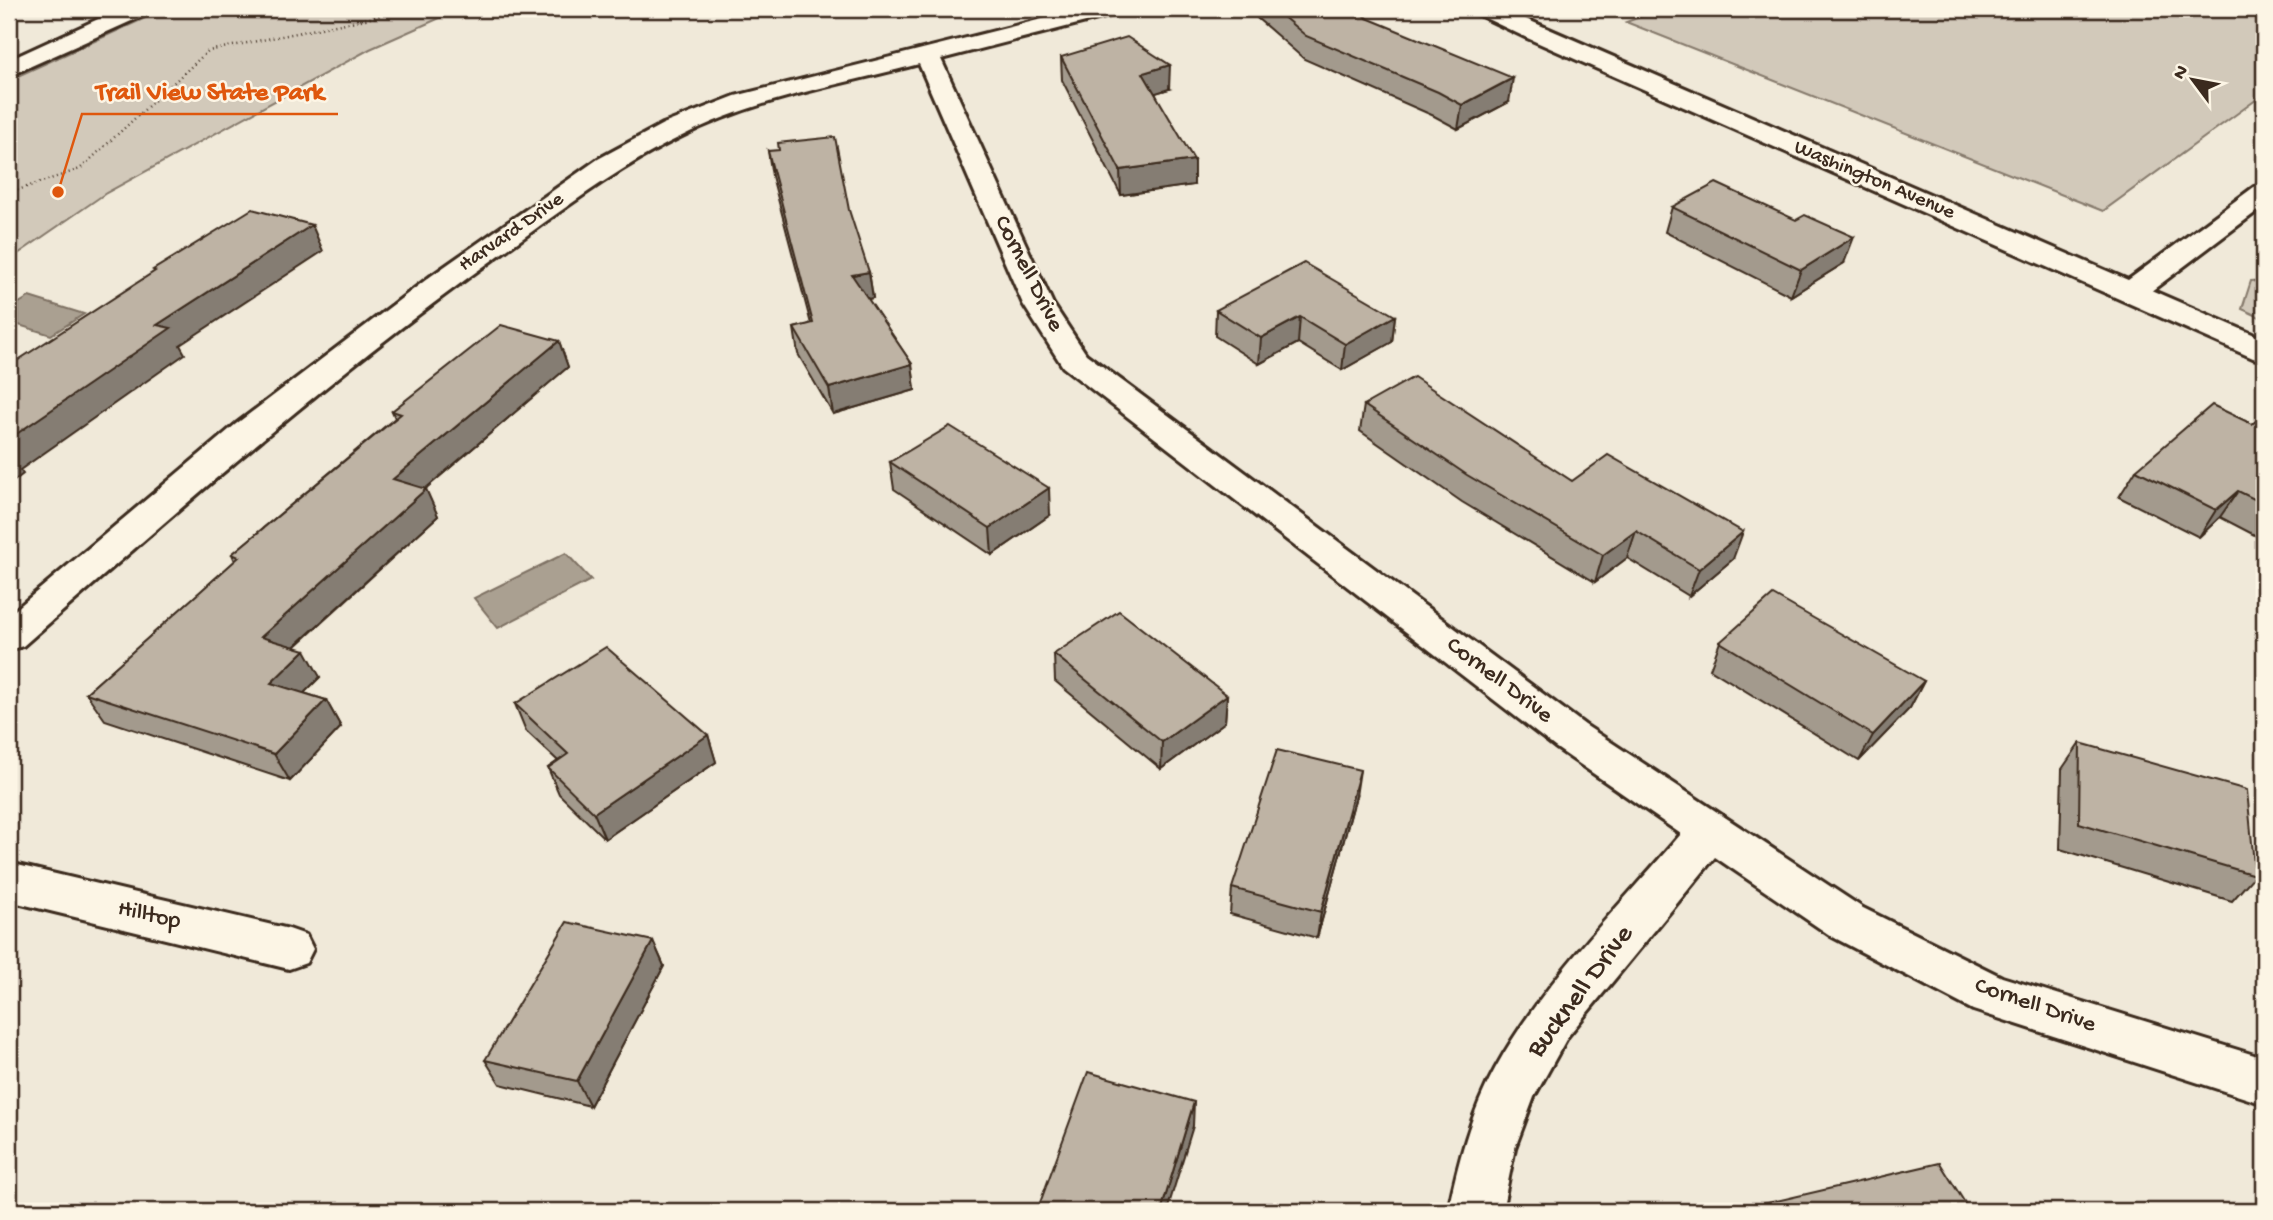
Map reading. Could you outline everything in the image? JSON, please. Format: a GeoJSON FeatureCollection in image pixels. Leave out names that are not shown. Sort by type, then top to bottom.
{"type":"FeatureCollection","features":[{"type":"Feature","properties":{"kind":"main road"},"geometry":{"type":"LineString","coordinates":[[9,69],[139,9]]}},
{"type":"Feature","properties":{"kind":"main road","name":"Harvard Drive"},"geometry":{"type":"LineString","coordinates":[[9,636],[248,432],[442,282],[608,165],[673,130],[744,101],[1109,9]]}},
{"type":"Feature","properties":{"kind":"main road","name":"Washington Avenue"},"geometry":{"type":"LineString","coordinates":[[1485,9],[1545,38],[2264,351]]}},
{"type":"Feature","properties":{"kind":"main road","name":"Cornell Drive"},"geometry":{"type":"LineString","coordinates":[[927,55],[1038,304],[1074,360],[1570,736],[1847,922],[1990,995],[2264,1082]]}},
{"type":"Feature","properties":{"kind":"main road"},"geometry":{"type":"LineString","coordinates":[[2131,292],[2264,193]]}},
{"type":"Feature","properties":{"kind":"main road","name":"Bucknell Drive"},"geometry":{"type":"LineString","coordinates":[[1475,1211],[1489,1147],[1512,1087],[1551,1021],[1710,831]]}},
{"type":"Feature","properties":{"kind":"main road","name":"Hilltop"},"geometry":{"type":"LineString","coordinates":[[9,882],[289,949]]}},
{"type":"Feature","properties":{"kind":"path"},"geometry":{"type":"LineString","coordinates":[[9,193],[80,169],[208,51],[380,16],[389,9]]}},
{"type":"Feature","properties":{"kind":"shaded area"},"geometry":{"type":"Polygon","coordinates":[[[165,9],[460,9],[370,49],[106,193],[9,260],[9,80],[165,9]]]}},
{"type":"Feature","properties":{"kind":"shaded area"},"geometry":{"type":"Polygon","coordinates":[[[1663,9],[2264,9],[2264,94],[2103,211],[1626,22],[1663,9]]]}},
{"type":"Feature","properties":{"kind":"shaded area"},"geometry":{"type":"Polygon","coordinates":[[[2264,280],[2264,319],[2242,309],[2251,281],[2264,280]]]}},
{"type":"Feature","properties":{"kind":"shaded area"},"geometry":{"type":"Polygon","coordinates":[[[29,297],[84,314],[51,335],[9,322],[9,309],[29,297]]]}},
{"type":"Feature","properties":{"kind":"shaded area"},"geometry":{"type":"Polygon","coordinates":[[[566,553],[591,580],[498,628],[474,598],[566,553]]]}},
{"type":"Feature","properties":{"kind":"building"},"geometry":{"type":"Polygon","coordinates":[[[1274,9],[1355,9],[1367,18],[1513,78],[1462,105],[1438,92],[1306,36],[1274,9]]]}},
{"type":"Feature","properties":{"kind":"building"},"geometry":{"type":"Polygon","coordinates":[[[1127,37],[1170,65],[1143,73],[1194,160],[1120,170],[1061,57],[1127,37]]]}},
{"type":"Feature","properties":{"kind":"building"},"geometry":{"type":"Polygon","coordinates":[[[835,137],[849,210],[869,272],[852,275],[912,364],[829,388],[794,328],[813,323],[768,151],[779,150],[778,143],[835,137]]]}},
{"type":"Feature","properties":{"kind":"building"},"geometry":{"type":"Polygon","coordinates":[[[1716,183],[1796,220],[1805,215],[1854,237],[1801,270],[1672,207],[1716,183]]]}},
{"type":"Feature","properties":{"kind":"building"},"geometry":{"type":"Polygon","coordinates":[[[252,209],[312,225],[157,325],[171,328],[9,439],[9,366],[155,271],[153,270],[252,209]]]}},
{"type":"Feature","properties":{"kind":"building"},"geometry":{"type":"Polygon","coordinates":[[[1304,263],[1395,316],[1345,344],[1300,317],[1261,338],[1216,310],[1304,263]]]}},
{"type":"Feature","properties":{"kind":"building"},"geometry":{"type":"Polygon","coordinates":[[[501,325],[559,341],[393,479],[426,489],[261,637],[305,650],[271,683],[326,700],[274,754],[86,693],[239,557],[232,554],[401,414],[392,411],[501,325]]]}},
{"type":"Feature","properties":{"kind":"building"},"geometry":{"type":"Polygon","coordinates":[[[1414,377],[1572,481],[1608,455],[1743,532],[1699,569],[1636,531],[1603,555],[1467,475],[1364,405],[1414,377]]]}},
{"type":"Feature","properties":{"kind":"building"},"geometry":{"type":"Polygon","coordinates":[[[2212,405],[2252,424],[2257,420],[2264,424],[2264,504],[2238,491],[2216,510],[2136,470],[2212,405]]]}},
{"type":"Feature","properties":{"kind":"building"},"geometry":{"type":"Polygon","coordinates":[[[950,426],[1049,488],[990,528],[890,462],[950,426]]]}},
{"type":"Feature","properties":{"kind":"building"},"geometry":{"type":"Polygon","coordinates":[[[1773,595],[1924,681],[1873,735],[1720,642],[1773,595]]]}},
{"type":"Feature","properties":{"kind":"building"},"geometry":{"type":"Polygon","coordinates":[[[1119,611],[1227,695],[1162,742],[1054,654],[1119,611]]]}},
{"type":"Feature","properties":{"kind":"building"},"geometry":{"type":"Polygon","coordinates":[[[606,647],[708,735],[594,813],[548,768],[568,754],[515,704],[606,647]]]}},
{"type":"Feature","properties":{"kind":"building"},"geometry":{"type":"Polygon","coordinates":[[[2080,743],[2247,790],[2255,875],[2079,823],[2080,743]]]}},
{"type":"Feature","properties":{"kind":"building"},"geometry":{"type":"Polygon","coordinates":[[[1277,750],[1360,770],[1321,912],[1232,888],[1277,750]]]}},
{"type":"Feature","properties":{"kind":"building"},"geometry":{"type":"Polygon","coordinates":[[[567,922],[653,941],[577,1081],[485,1060],[567,922]]]}},
{"type":"Feature","properties":{"kind":"building"},"geometry":{"type":"Polygon","coordinates":[[[1088,1072],[1194,1102],[1161,1211],[1037,1211],[1088,1072]]]}},
{"type":"Feature","properties":{"kind":"building"},"geometry":{"type":"Polygon","coordinates":[[[1940,1163],[1970,1211],[1758,1211],[1755,1206],[1940,1163]]]}},
{"type":"Feature","properties":{"kind":"place","name":"Trail View State Park"},"geometry":{"type":"Point","coordinates":[58,192]}}]}
